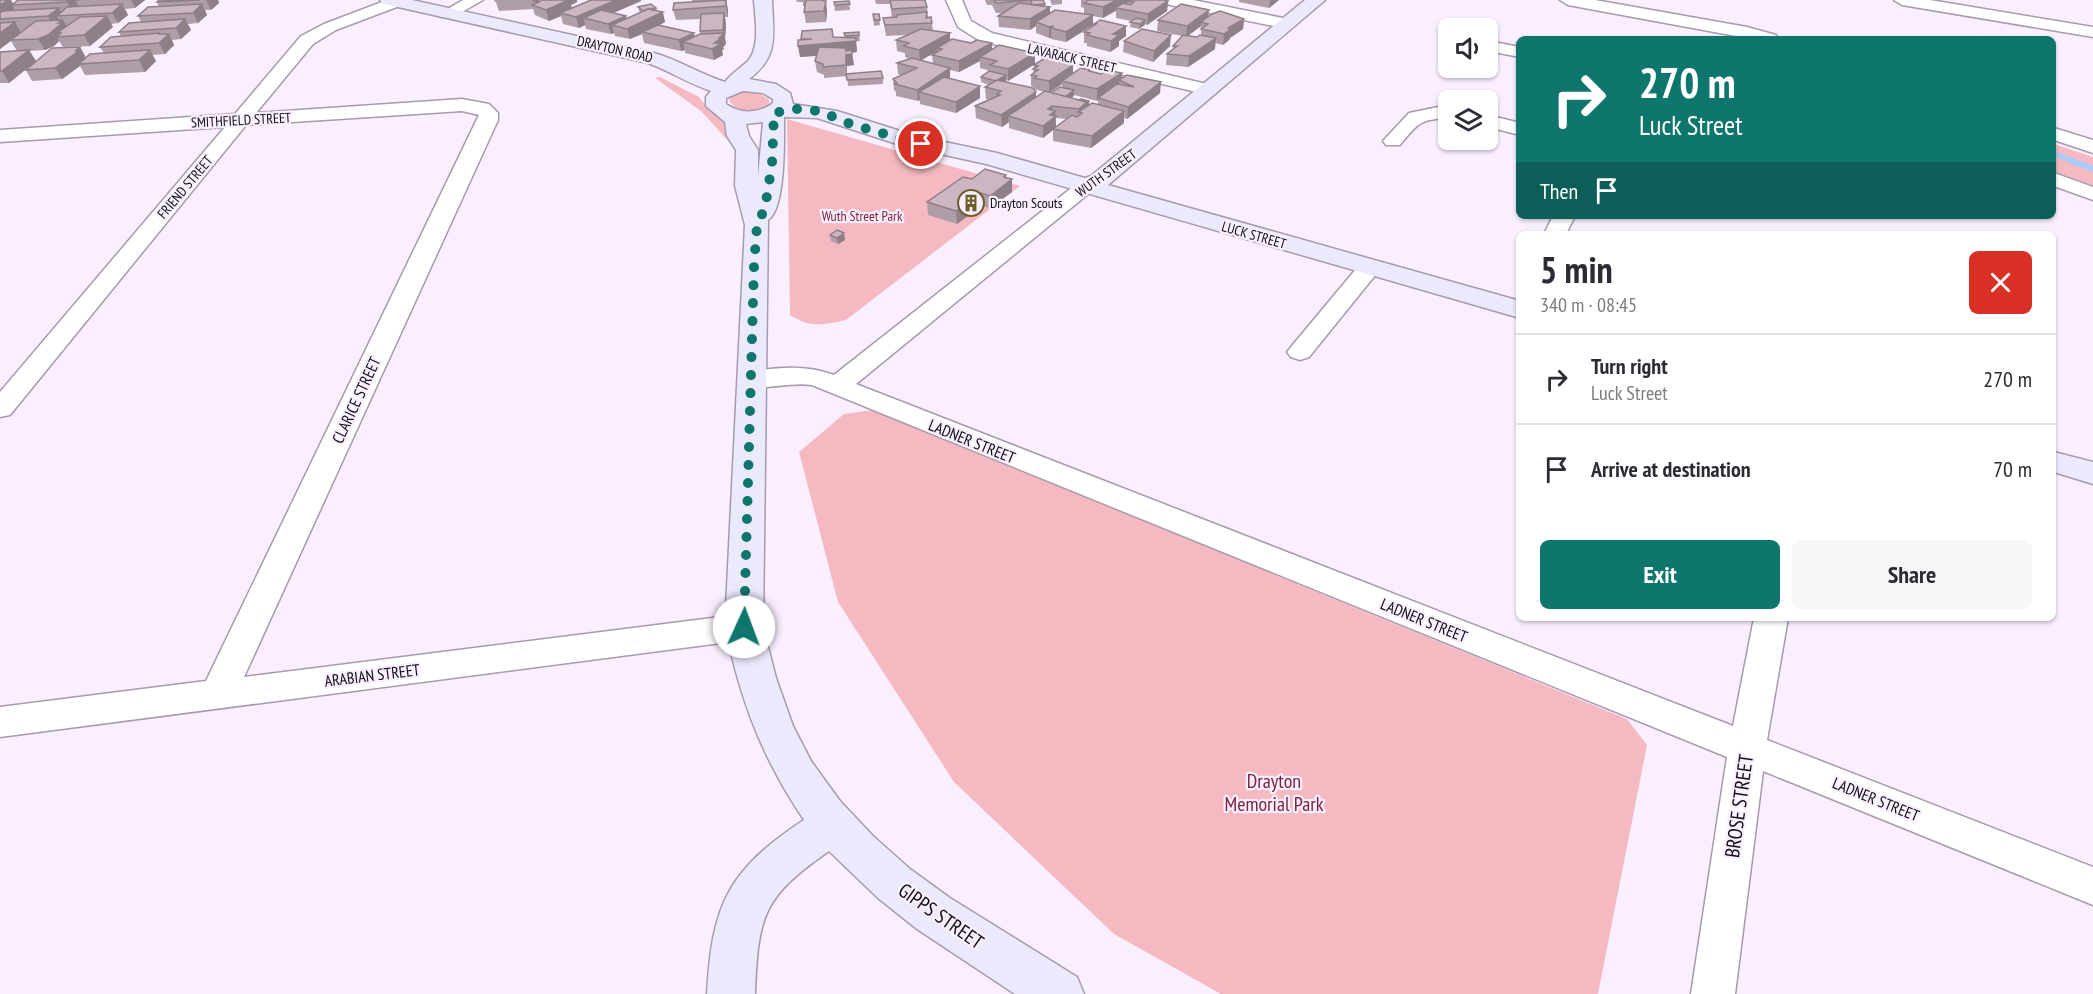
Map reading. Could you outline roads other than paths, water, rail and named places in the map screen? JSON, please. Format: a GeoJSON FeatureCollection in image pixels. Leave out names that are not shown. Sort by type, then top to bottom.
{"type":"FeatureCollection","features":[{"type":"Feature","properties":{"kind":"main road"},"geometry":{"type":"LineString","coordinates":[[757,225],[765,208],[770,175],[775,101],[765,79],[769,58],[764,50],[763,0]]}},
{"type":"Feature","properties":{"kind":"main road","name":"WUTH STREET"},"geometry":{"type":"LineString","coordinates":[[1086,186],[1100,181],[1316,0]]}},
{"type":"Feature","properties":{"kind":"main road","name":"DRAYTON ROAD"},"geometry":{"type":"LineString","coordinates":[[393,1],[497,26],[665,74],[725,98]]}},
{"type":"Feature","properties":{"kind":"main road","name":"DRAYTON ROAD"},"geometry":{"type":"LineString","coordinates":[[497,26],[556,35],[654,59],[689,72],[725,98]]}},
{"type":"Feature","properties":{"kind":"main road"},"geometry":{"type":"LineString","coordinates":[[725,98],[734,81],[752,67],[764,50]]}},
{"type":"Feature","properties":{"kind":"main road"},"geometry":{"type":"LineString","coordinates":[[689,72],[721,74],[752,67]]}},
{"type":"Feature","properties":{"kind":"main road"},"geometry":{"type":"LineString","coordinates":[[725,98],[754,85],[775,101]]}},
{"type":"Feature","properties":{"kind":"main road"},"geometry":{"type":"LineString","coordinates":[[725,98],[746,117],[775,101]]}},
{"type":"Feature","properties":{"kind":"main road"},"geometry":{"type":"LineString","coordinates":[[725,98],[735,120],[738,136],[747,150],[747,186],[757,225]]}},
{"type":"Feature","properties":{"kind":"main road","name":"LUCK STREET"},"geometry":{"type":"LineString","coordinates":[[775,101],[797,109],[819,111],[881,134],[941,150],[989,158],[1369,268],[1516,305]]}},
{"type":"Feature","properties":{"kind":"main road","name":"GIPPS STREET"},"geometry":{"type":"LineString","coordinates":[[757,225],[744,627],[756,683],[774,730],[800,778],[833,824],[867,862],[948,925],[1060,994]]}},
{"type":"Feature","properties":{"kind":"main road"},"geometry":{"type":"LineString","coordinates":[[2056,463],[2093,473]]}},
{"type":"Feature","properties":{"kind":"main road"},"geometry":{"type":"LineString","coordinates":[[731,994],[738,922],[748,900],[775,867],[798,847],[833,824]]}},
{"type":"Feature","properties":{"kind":"street"},"geometry":{"type":"LineString","coordinates":[[447,14],[475,0]]}},
{"type":"Feature","properties":{"kind":"street","name":"LAVARACK STREET"},"geometry":{"type":"LineString","coordinates":[[954,0],[964,24],[986,37],[1209,90]]}},
{"type":"Feature","properties":{"kind":"street"},"geometry":{"type":"LineString","coordinates":[[1170,0],[1288,24]]}},
{"type":"Feature","properties":{"kind":"street"},"geometry":{"type":"LineString","coordinates":[[1568,0],[1760,36]]}},
{"type":"Feature","properties":{"kind":"street"},"geometry":{"type":"LineString","coordinates":[[1902,0],[2046,32],[2093,32]]}},
{"type":"Feature","properties":{"kind":"street","name":"FRIEND STREET"},"geometry":{"type":"LineString","coordinates":[[0,409],[313,35],[393,1]]}},
{"type":"Feature","properties":{"kind":"street"},"geometry":{"type":"LineString","coordinates":[[1498,48],[1516,51]]}},
{"type":"Feature","properties":{"kind":"street","name":"SMITHFIELD STREET"},"geometry":{"type":"LineString","coordinates":[[0,136],[462,105],[482,108]]}},
{"type":"Feature","properties":{"kind":"street","name":"CLARICE STREET"},"geometry":{"type":"LineString","coordinates":[[218,694],[488,120],[489,113],[482,108]]}},
{"type":"Feature","properties":{"kind":"street"},"geometry":{"type":"LineString","coordinates":[[1393,141],[1412,117],[1424,113],[1438,113]]}},
{"type":"Feature","properties":{"kind":"street"},"geometry":{"type":"LineString","coordinates":[[1498,124],[1516,128]]}},
{"type":"Feature","properties":{"kind":"street"},"geometry":{"type":"LineString","coordinates":[[2056,135],[2093,147]]}},
{"type":"Feature","properties":{"kind":"street"},"geometry":{"type":"LineString","coordinates":[[2056,182],[2093,194]]}},
{"type":"Feature","properties":{"kind":"street","name":"WUTH STREET"},"geometry":{"type":"LineString","coordinates":[[836,387],[1086,186]]}},
{"type":"Feature","properties":{"kind":"street"},"geometry":{"type":"LineString","coordinates":[[1300,352],[1369,268]]}},
{"type":"Feature","properties":{"kind":"street","name":"LADNER STREET"},"geometry":{"type":"LineString","coordinates":[[751,380],[794,375],[817,378],[2093,886]]}},
{"type":"Feature","properties":{"kind":"street","name":"BROSE STREET"},"geometry":{"type":"LineString","coordinates":[[1713,994],[1747,748],[1770,621]]}},
{"type":"Feature","properties":{"kind":"street","name":"ARABIAN STREET"},"geometry":{"type":"LineString","coordinates":[[0,722],[744,627]]}},
{"type":"Feature","properties":{"kind":"waterway"},"geometry":{"type":"LineString","coordinates":[[2056,155],[2076,162]]}},
{"type":"Feature","properties":{"kind":"waterway"},"geometry":{"type":"LineString","coordinates":[[2072,161],[2093,169]]}},
{"type":"Feature","properties":{"kind":"place","name":"Drayton Scouts"},"geometry":{"type":"Point","coordinates":[971,203]}},
{"type":"Feature","properties":{"kind":"park label","name":"Wuth Street Park"},"geometry":{"type":"Point","coordinates":[862,216]}},
{"type":"Feature","properties":{"kind":"park label","name":"Drayton Memorial Park"},"geometry":{"type":"Point","coordinates":[1274,792]}}]}
